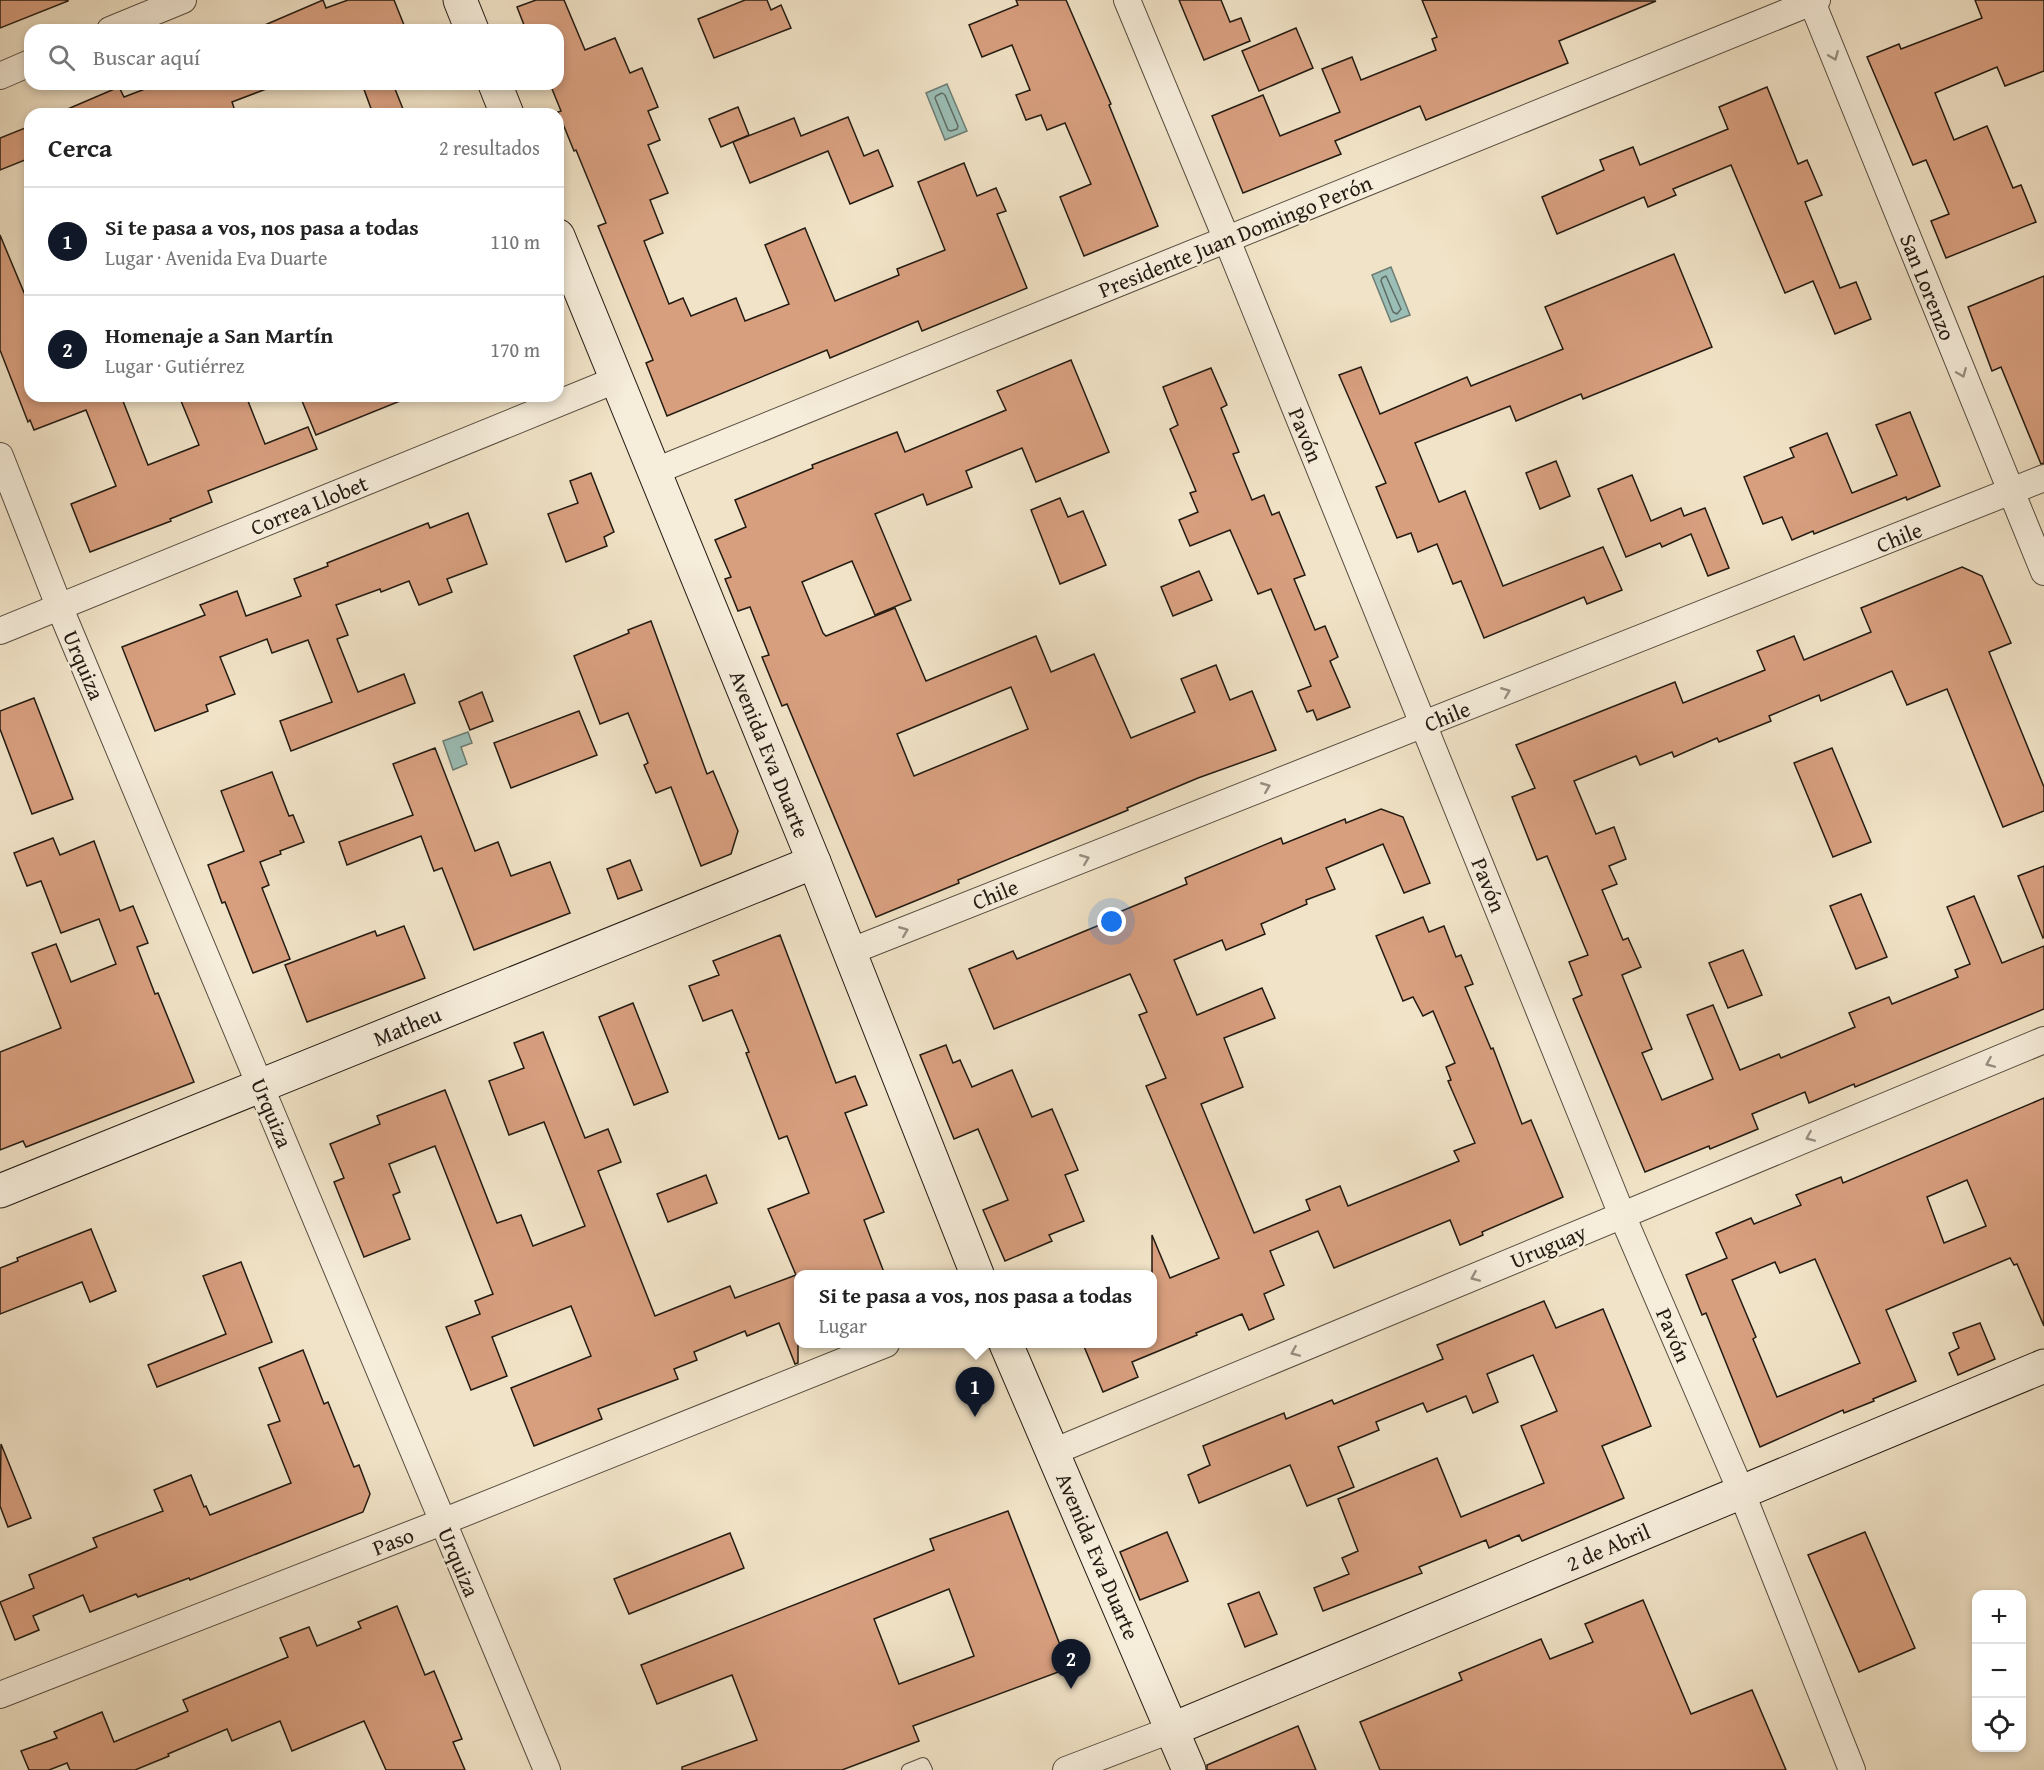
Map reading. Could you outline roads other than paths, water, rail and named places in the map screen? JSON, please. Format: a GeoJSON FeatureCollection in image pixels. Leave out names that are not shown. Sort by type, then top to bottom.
{"type":"FeatureCollection","features":[{"type":"Feature","properties":{"kind":"main road"},"geometry":{"type":"LineString","coordinates":[[460,0],[470,24]]}},
{"type":"Feature","properties":{"kind":"main road"},"geometry":{"type":"LineString","coordinates":[[497,90],[505,108]]}},
{"type":"Feature","properties":{"kind":"main road","name":"Avenida Eva Duarte"},"geometry":{"type":"LineString","coordinates":[[564,250],[814,862],[975,1270]]}},
{"type":"Feature","properties":{"kind":"main road","name":"Matheu"},"geometry":{"type":"LineString","coordinates":[[0,1191],[814,862]]}},
{"type":"Feature","properties":{"kind":"main road","name":"Avenida Eva Duarte"},"geometry":{"type":"LineString","coordinates":[[1008,1348],[1190,1770]]}},
{"type":"Feature","properties":{"kind":"main road","name":"2 de Abril"},"geometry":{"type":"LineString","coordinates":[[1173,1729],[2044,1366]]}},
{"type":"Feature","properties":{"kind":"street"},"geometry":{"type":"LineString","coordinates":[[125,24],[183,0]]}},
{"type":"Feature","properties":{"kind":"street","name":"Pavón"},"geometry":{"type":"LineString","coordinates":[[1127,0],[1227,240],[1623,1215],[1741,1491],[1852,1770]]}},
{"type":"Feature","properties":{"kind":"street","name":"Presidente Juan Domingo Perón"},"geometry":{"type":"LineString","coordinates":[[653,472],[1815,1]]}},
{"type":"Feature","properties":{"kind":"street","name":"San Lorenzo"},"geometry":{"type":"LineString","coordinates":[[1815,1],[2044,572]]}},
{"type":"Feature","properties":{"kind":"street"},"geometry":{"type":"LineString","coordinates":[[0,76],[24,66]]}},
{"type":"Feature","properties":{"kind":"street","name":"Correa Llobet"},"geometry":{"type":"LineString","coordinates":[[564,401],[618,379]]}},
{"type":"Feature","properties":{"kind":"street","name":"Correa Llobet"},"geometry":{"type":"LineString","coordinates":[[0,631],[561,402]]}},
{"type":"Feature","properties":{"kind":"street","name":"Urquiza"},"geometry":{"type":"LineString","coordinates":[[0,456],[59,606],[547,1770]]}},
{"type":"Feature","properties":{"kind":"street","name":"Chile"},"geometry":{"type":"LineString","coordinates":[[849,952],[2044,478]]}},
{"type":"Feature","properties":{"kind":"street","name":"Uruguay"},"geometry":{"type":"LineString","coordinates":[[1053,1452],[2044,1040]]}},
{"type":"Feature","properties":{"kind":"street","name":"Paso"},"geometry":{"type":"LineString","coordinates":[[0,1695],[442,1522],[876,1348]]}},
{"type":"Feature","properties":{"kind":"street"},"geometry":{"type":"LineString","coordinates":[[1066,1770],[1173,1729]]}},
{"type":"Feature","properties":{"kind":"lane"},"geometry":{"type":"LineString","coordinates":[[908,1770],[923,1764],[926,1770]]}},
{"type":"Feature","properties":{"kind":"water"},"geometry":{"type":"Polygon","coordinates":[[[947,84],[967,131],[945,140],[926,93],[947,84]]]}},
{"type":"Feature","properties":{"kind":"water"},"geometry":{"type":"Polygon","coordinates":[[[1391,267],[1410,315],[1391,322],[1372,275],[1391,267]]]}},
{"type":"Feature","properties":{"kind":"water"},"geometry":{"type":"Polygon","coordinates":[[[468,732],[472,743],[461,747],[467,764],[453,770],[443,741],[468,732]]]}},
{"type":"Feature","properties":{"kind":"place","name":"Si te pasa a vos, nos pasa a todas"},"geometry":{"type":"Point","coordinates":[975,1417]}},
{"type":"Feature","properties":{"kind":"place","name":"Homenaje a San Martín"},"geometry":{"type":"Point","coordinates":[1071,1689]}}]}
